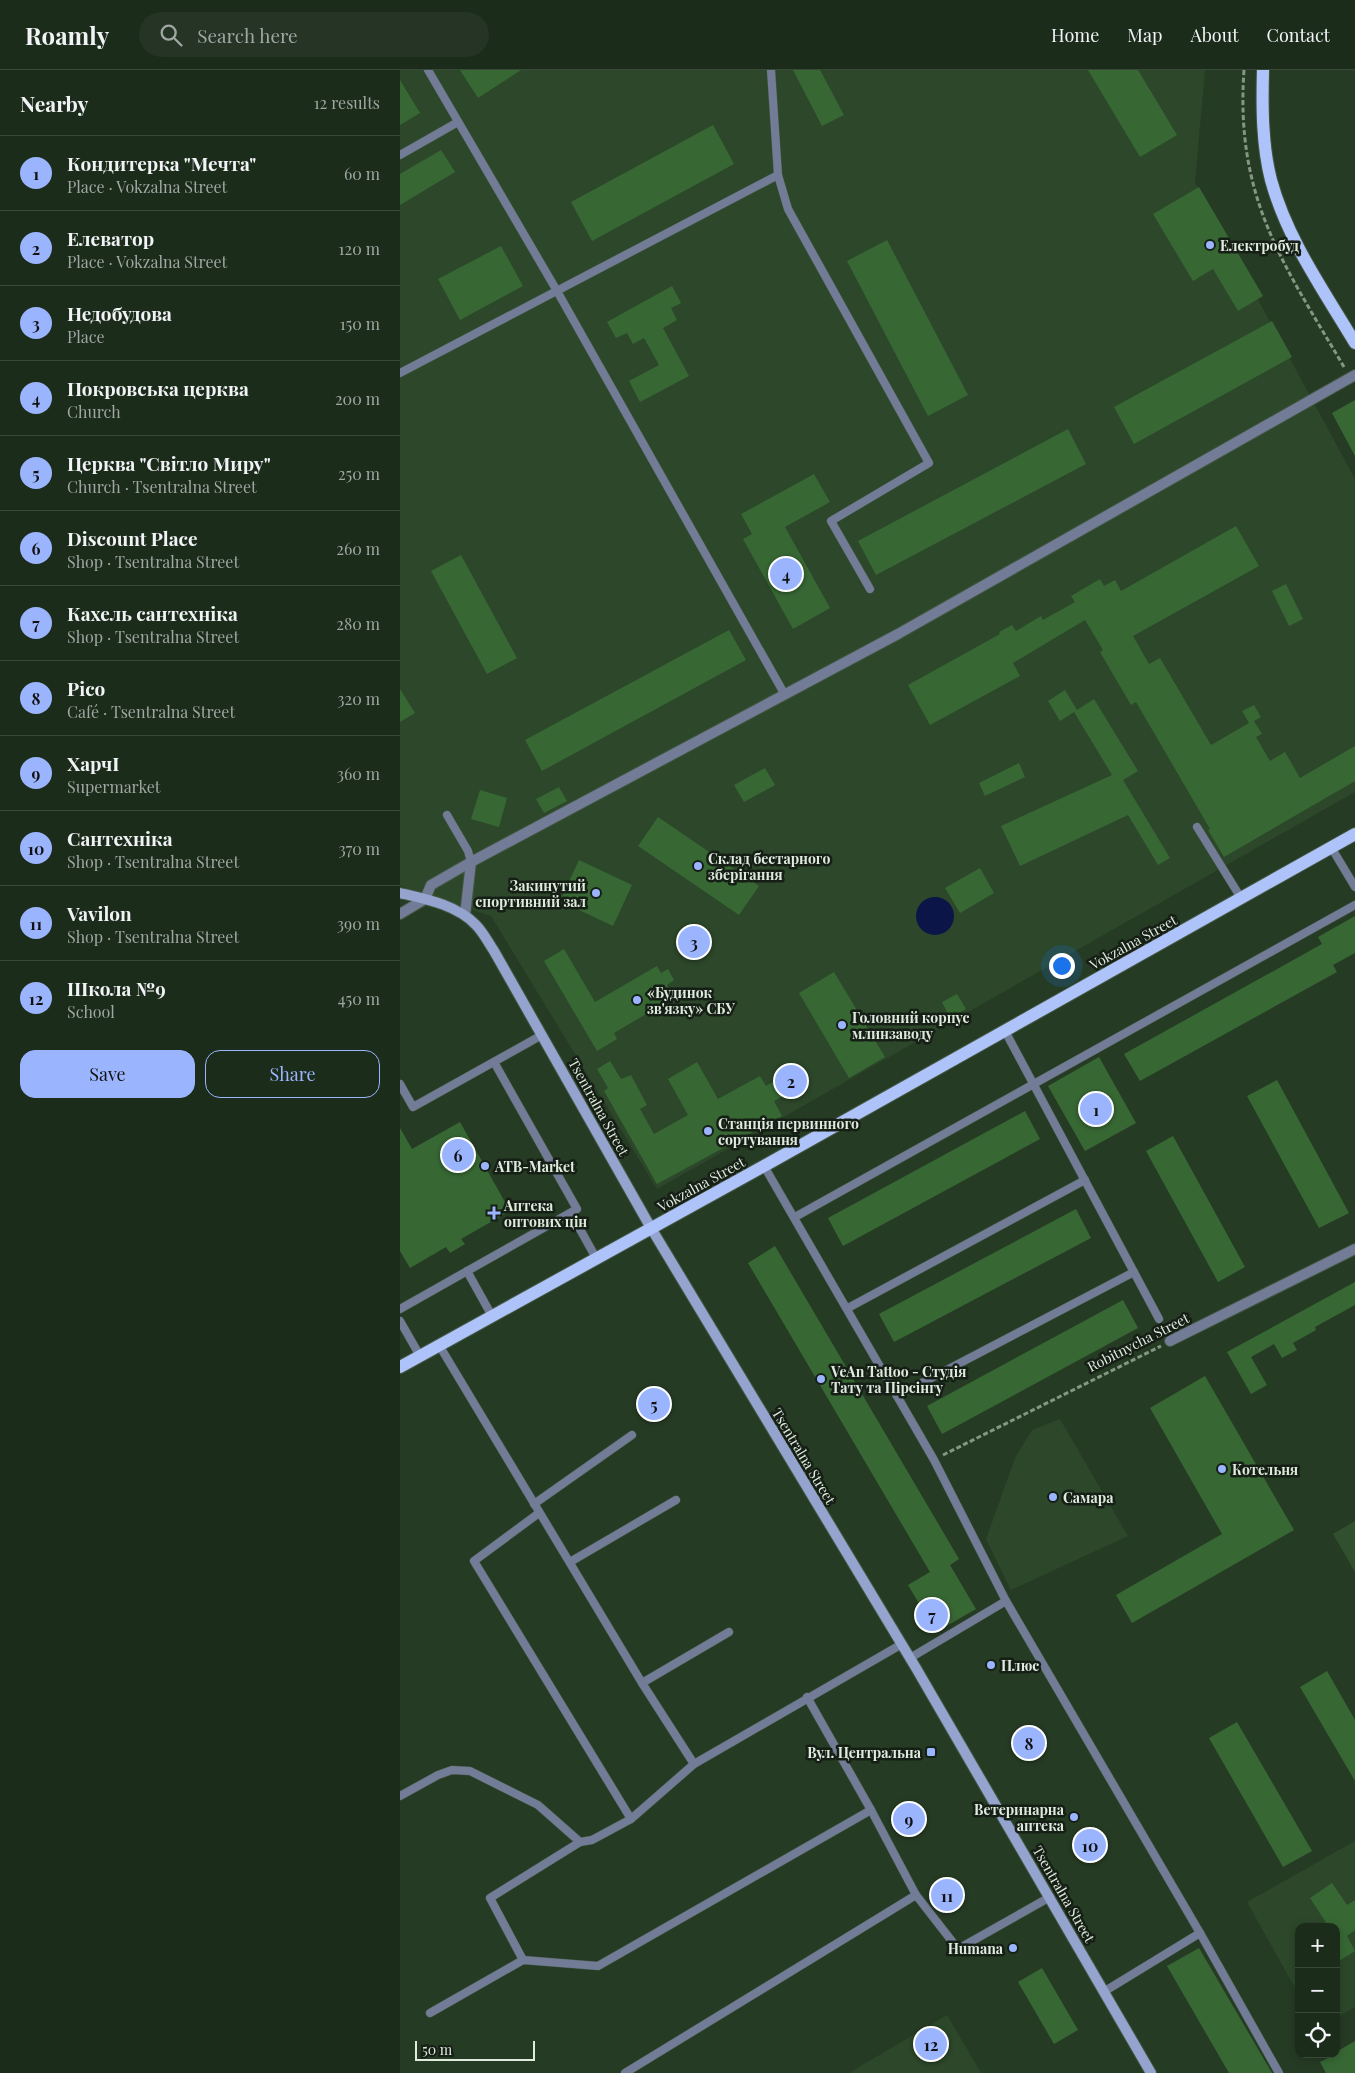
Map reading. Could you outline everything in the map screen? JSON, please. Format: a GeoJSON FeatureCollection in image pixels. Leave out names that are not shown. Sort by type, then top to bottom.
{"type":"FeatureCollection","features":[{"type":"Feature","properties":{"kind":"main road"},"geometry":{"type":"LineString","coordinates":[[1263,70],[1264,132],[1271,178],[1277,201],[1299,248],[1355,343]]}},
{"type":"Feature","properties":{"kind":"main road","name":"Vokzalna Street"},"geometry":{"type":"LineString","coordinates":[[400,1367],[764,1166],[1355,834]]}},
{"type":"Feature","properties":{"kind":"street"},"geometry":{"type":"LineString","coordinates":[[400,914],[425,899],[431,886],[471,862],[898,634],[1355,375]]}},
{"type":"Feature","properties":{"kind":"street"},"geometry":{"type":"LineString","coordinates":[[465,915],[471,862]]}},
{"type":"Feature","properties":{"kind":"street","name":"Tsentralna Street"},"geometry":{"type":"LineString","coordinates":[[400,893],[425,899],[465,915],[476,925],[494,951],[651,1228],[902,1644],[1151,2073]]}},
{"type":"Feature","properties":{"kind":"street","name":"Robitnycha Street"},"geometry":{"type":"LineString","coordinates":[[1170,1341],[1355,1249]]}},
{"type":"Feature","properties":{"kind":"lane"},"geometry":{"type":"LineString","coordinates":[[428,70],[557,291],[785,695]]}},
{"type":"Feature","properties":{"kind":"lane"},"geometry":{"type":"LineString","coordinates":[[771,70],[778,175],[788,209],[929,462],[831,520],[870,589]]}},
{"type":"Feature","properties":{"kind":"lane"},"geometry":{"type":"LineString","coordinates":[[400,155],[458,122]]}},
{"type":"Feature","properties":{"kind":"lane"},"geometry":{"type":"LineString","coordinates":[[400,373],[778,175]]}},
{"type":"Feature","properties":{"kind":"lane"},"geometry":{"type":"LineString","coordinates":[[447,815],[468,851],[471,862]]}},
{"type":"Feature","properties":{"kind":"lane"},"geometry":{"type":"LineString","coordinates":[[1197,827],[1241,898]]}},
{"type":"Feature","properties":{"kind":"lane"},"geometry":{"type":"LineString","coordinates":[[1332,847],[1355,886]]}},
{"type":"Feature","properties":{"kind":"lane"},"geometry":{"type":"LineString","coordinates":[[795,1217],[1355,905]]}},
{"type":"Feature","properties":{"kind":"lane"},"geometry":{"type":"LineString","coordinates":[[1005,1031],[1159,1319]]}},
{"type":"Feature","properties":{"kind":"lane"},"geometry":{"type":"LineString","coordinates":[[400,1084],[413,1107],[542,1035]]}},
{"type":"Feature","properties":{"kind":"lane"},"geometry":{"type":"LineString","coordinates":[[400,1309],[577,1209],[494,1062]]}},
{"type":"Feature","properties":{"kind":"lane"},"geometry":{"type":"LineString","coordinates":[[764,1166],[848,1308],[934,1460],[1006,1601],[1200,1933],[1279,2073]]}},
{"type":"Feature","properties":{"kind":"lane"},"geometry":{"type":"LineString","coordinates":[[848,1308],[1085,1180]]}},
{"type":"Feature","properties":{"kind":"lane"},"geometry":{"type":"LineString","coordinates":[[571,1213],[596,1258]]}},
{"type":"Feature","properties":{"kind":"lane"},"geometry":{"type":"LineString","coordinates":[[466,1271],[492,1316]]}},
{"type":"Feature","properties":{"kind":"lane"},"geometry":{"type":"LineString","coordinates":[[897,1396],[1134,1272]]}},
{"type":"Feature","properties":{"kind":"lane"},"geometry":{"type":"LineString","coordinates":[[400,1321],[420,1356]]}},
{"type":"Feature","properties":{"kind":"lane"},"geometry":{"type":"LineString","coordinates":[[439,1345],[642,1683],[694,1764]]}},
{"type":"Feature","properties":{"kind":"lane"},"geometry":{"type":"LineString","coordinates":[[534,1504],[632,1435]]}},
{"type":"Feature","properties":{"kind":"lane"},"geometry":{"type":"LineString","coordinates":[[570,1562],[676,1500]]}},
{"type":"Feature","properties":{"kind":"lane"},"geometry":{"type":"LineString","coordinates":[[539,1513],[474,1561],[631,1819]]}},
{"type":"Feature","properties":{"kind":"lane"},"geometry":{"type":"LineString","coordinates":[[910,1658],[1006,1601]]}},
{"type":"Feature","properties":{"kind":"lane"},"geometry":{"type":"LineString","coordinates":[[642,1683],[728,1632]]}},
{"type":"Feature","properties":{"kind":"lane"},"geometry":{"type":"LineString","coordinates":[[523,1960],[490,1898],[580,1842],[592,1840],[631,1819],[694,1764],[807,1697],[902,1644]]}},
{"type":"Feature","properties":{"kind":"lane"},"geometry":{"type":"LineString","coordinates":[[807,1697],[871,1810],[916,1896],[958,1949],[1050,1897]]}},
{"type":"Feature","properties":{"kind":"lane"},"geometry":{"type":"LineString","coordinates":[[400,1796],[438,1775],[452,1770],[470,1771],[486,1777],[538,1805],[580,1842]]}},
{"type":"Feature","properties":{"kind":"lane"},"geometry":{"type":"LineString","coordinates":[[430,2013],[523,1960],[598,1966],[871,1810]]}},
{"type":"Feature","properties":{"kind":"lane"},"geometry":{"type":"LineString","coordinates":[[625,2073],[916,1896]]}},
{"type":"Feature","properties":{"kind":"lane"},"geometry":{"type":"LineString","coordinates":[[1105,1991],[1200,1933]]}},
{"type":"Feature","properties":{"kind":"path","name":"Robitnycha Street"},"geometry":{"type":"LineString","coordinates":[[934,1460],[1170,1341]]}},
{"type":"Feature","properties":{"kind":"shaded area"},"geometry":{"type":"Polygon","coordinates":[[[400,70],[1205,70],[1195,183],[1355,479],[1355,792],[657,1189],[491,916],[400,886],[400,70]]]}},
{"type":"Feature","properties":{"kind":"shaded area"},"geometry":{"type":"Polygon","coordinates":[[[935,897],[949,902],[954,916],[949,930],[935,935],[921,930],[916,916],[921,902],[935,897]]]}},
{"type":"Feature","properties":{"kind":"shaded area","name":"Самара"},"geometry":{"type":"Polygon","coordinates":[[[1060,1419],[1128,1536],[1011,1590],[986,1539],[1015,1458],[1032,1430],[1060,1419]]]}},
{"type":"Feature","properties":{"kind":"shaded area"},"geometry":{"type":"Polygon","coordinates":[[[1355,1521],[1355,1572],[1333,1534],[1355,1521]]]}},
{"type":"Feature","properties":{"kind":"shaded area"},"geometry":{"type":"Polygon","coordinates":[[[1355,1841],[1355,2007],[1340,2016],[1340,1923],[1295,1923],[1295,1988],[1247,1902],[1355,1841]]]}},
{"type":"Feature","properties":{"kind":"shaded area"},"geometry":{"type":"Polygon","coordinates":[[[947,2015],[981,2073],[849,2073],[947,2015]]]}},
{"type":"Feature","properties":{"kind":"building"},"geometry":{"type":"Polygon","coordinates":[[[460,70],[521,70],[478,98],[460,70]]]}},
{"type":"Feature","properties":{"kind":"building"},"geometry":{"type":"Polygon","coordinates":[[[793,70],[820,70],[844,115],[822,126],[793,70]]]}},
{"type":"Feature","properties":{"kind":"building"},"geometry":{"type":"Polygon","coordinates":[[[1088,70],[1138,70],[1177,135],[1140,157],[1088,70]]]}},
{"type":"Feature","properties":{"kind":"building"},"geometry":{"type":"Polygon","coordinates":[[[400,80],[420,113],[400,125],[400,80]]]}},
{"type":"Feature","properties":{"kind":"building"},"geometry":{"type":"Polygon","coordinates":[[[713,125],[734,164],[592,241],[571,202],[713,125]]]}},
{"type":"Feature","properties":{"kind":"building"},"geometry":{"type":"Polygon","coordinates":[[[441,150],[455,172],[400,205],[400,174],[441,150]]]}},
{"type":"Feature","properties":{"kind":"building"},"geometry":{"type":"Polygon","coordinates":[[[1199,187],[1263,296],[1238,311],[1213,269],[1193,281],[1153,214],[1199,187]]]}},
{"type":"Feature","properties":{"kind":"building"},"geometry":{"type":"Polygon","coordinates":[[[887,240],[968,395],[928,416],[847,261],[887,240]]]}},
{"type":"Feature","properties":{"kind":"building"},"geometry":{"type":"Polygon","coordinates":[[[501,246],[523,286],[460,320],[438,279],[501,246]]]}},
{"type":"Feature","properties":{"kind":"building"},"geometry":{"type":"Polygon","coordinates":[[[672,286],[681,303],[671,308],[677,320],[663,328],[689,376],[640,402],[629,381],[659,365],[644,338],[633,344],[627,333],[616,338],[607,322],[672,286]]]}},
{"type":"Feature","properties":{"kind":"building"},"geometry":{"type":"Polygon","coordinates":[[[1272,321],[1292,357],[1134,444],[1114,407],[1272,321]]]}},
{"type":"Feature","properties":{"kind":"building"},"geometry":{"type":"Polygon","coordinates":[[[1355,400],[1355,456],[1332,413],[1355,400]]]}},
{"type":"Feature","properties":{"kind":"building"},"geometry":{"type":"Polygon","coordinates":[[[1068,429],[1086,464],[876,575],[858,541],[1068,429]]]}},
{"type":"Feature","properties":{"kind":"building"},"geometry":{"type":"Polygon","coordinates":[[[814,474],[830,502],[785,527],[830,608],[793,629],[743,539],[752,534],[741,514],[814,474]]]}},
{"type":"Feature","properties":{"kind":"building"},"geometry":{"type":"Polygon","coordinates":[[[1236,526],[1259,566],[1133,636],[1149,664],[1160,658],[1211,745],[1249,723],[1242,711],[1254,705],[1261,717],[1254,721],[1262,734],[1256,737],[1270,761],[1285,752],[1300,778],[1355,746],[1355,781],[1224,857],[1208,830],[1210,829],[1136,702],[1131,705],[1100,652],[1103,650],[1085,620],[1013,663],[1020,676],[930,725],[908,685],[1000,634],[999,632],[1012,625],[1016,631],[1041,616],[1043,620],[1075,602],[1071,596],[1100,579],[1104,586],[1115,580],[1121,591],[1236,526]]]}},
{"type":"Feature","properties":{"kind":"building"},"geometry":{"type":"Polygon","coordinates":[[[461,555],[517,658],[487,674],[431,571],[461,555]]]}},
{"type":"Feature","properties":{"kind":"building"},"geometry":{"type":"Polygon","coordinates":[[[1286,584],[1303,619],[1289,626],[1272,591],[1286,584]]]}},
{"type":"Feature","properties":{"kind":"building"},"geometry":{"type":"Polygon","coordinates":[[[729,630],[746,660],[542,771],[525,740],[729,630]]]}},
{"type":"Feature","properties":{"kind":"building"},"geometry":{"type":"Polygon","coordinates":[[[400,689],[415,713],[400,722],[400,689]]]}},
{"type":"Feature","properties":{"kind":"building"},"geometry":{"type":"Polygon","coordinates":[[[1065,690],[1077,710],[1094,699],[1138,771],[1123,780],[1170,858],[1158,865],[1128,815],[1020,866],[1001,826],[1112,775],[1074,712],[1060,721],[1048,701],[1065,690]]]}},
{"type":"Feature","properties":{"kind":"building"},"geometry":{"type":"Polygon","coordinates":[[[1019,763],[1025,777],[985,796],[979,783],[1019,763]]]}},
{"type":"Feature","properties":{"kind":"building"},"geometry":{"type":"Polygon","coordinates":[[[765,768],[775,785],[744,802],[734,785],[765,768]]]}},
{"type":"Feature","properties":{"kind":"building"},"geometry":{"type":"Polygon","coordinates":[[[559,787],[567,801],[544,813],[536,799],[559,787]]]}},
{"type":"Feature","properties":{"kind":"building"},"geometry":{"type":"Polygon","coordinates":[[[480,790],[507,798],[499,827],[471,819],[480,790]]]}},
{"type":"Feature","properties":{"kind":"building","name":"Склад бестарного зберігання"},"geometry":{"type":"Polygon","coordinates":[[[658,817],[759,886],[739,915],[638,846],[658,817]]]}},
{"type":"Feature","properties":{"kind":"building","name":"Закинутий спортивний зал"},"geometry":{"type":"Polygon","coordinates":[[[579,860],[632,885],[613,926],[560,901],[579,860]]]}},
{"type":"Feature","properties":{"kind":"building"},"geometry":{"type":"Polygon","coordinates":[[[980,868],[994,893],[960,913],[945,888],[980,868]]]}},
{"type":"Feature","properties":{"kind":"building"},"geometry":{"type":"Polygon","coordinates":[[[1355,916],[1355,953],[1333,965],[1337,972],[1140,1081],[1124,1054],[1322,944],[1318,937],[1355,916]]]}},
{"type":"Feature","properties":{"kind":"building"},"geometry":{"type":"Polygon","coordinates":[[[564,949],[595,1002],[657,966],[661,973],[668,969],[674,980],[667,985],[675,997],[614,1033],[617,1039],[597,1051],[544,961],[564,949]]]}},
{"type":"Feature","properties":{"kind":"building","name":"Головний корпус млинзаводу"},"geometry":{"type":"Polygon","coordinates":[[[834,972],[885,1057],[849,1078],[799,993],[834,972]]]}},
{"type":"Feature","properties":{"kind":"building"},"geometry":{"type":"Polygon","coordinates":[[[957,994],[966,1009],[950,1018],[942,1002],[957,994]]]}},
{"type":"Feature","properties":{"kind":"building"},"geometry":{"type":"Polygon","coordinates":[[[1099,1057],[1136,1123],[1085,1151],[1048,1086],[1099,1057]]]}},
{"type":"Feature","properties":{"kind":"building","name":"Станція первинного сортування"},"geometry":{"type":"Polygon","coordinates":[[[610,1061],[621,1079],[631,1075],[647,1105],[640,1109],[654,1134],[688,1115],[668,1079],[697,1062],[718,1099],[760,1076],[766,1086],[796,1068],[805,1084],[774,1101],[782,1116],[657,1184],[604,1091],[608,1088],[597,1069],[610,1061]]]}},
{"type":"Feature","properties":{"kind":"building"},"geometry":{"type":"Polygon","coordinates":[[[1277,1080],[1349,1213],[1319,1228],[1247,1096],[1277,1080]]]}},
{"type":"Feature","properties":{"kind":"building"},"geometry":{"type":"Polygon","coordinates":[[[1025,1111],[1040,1139],[843,1246],[828,1218],[1025,1111]]]}},
{"type":"Feature","properties":{"kind":"building"},"geometry":{"type":"Polygon","coordinates":[[[460,1122],[510,1211],[461,1239],[465,1244],[450,1253],[446,1247],[410,1268],[400,1251],[400,1128],[412,1149],[460,1122]]]}},
{"type":"Feature","properties":{"kind":"building"},"geometry":{"type":"Polygon","coordinates":[[[1173,1136],[1245,1267],[1218,1282],[1146,1151],[1173,1136]]]}},
{"type":"Feature","properties":{"kind":"building"},"geometry":{"type":"Polygon","coordinates":[[[1076,1209],[1091,1238],[894,1342],[879,1314],[1076,1209]]]}},
{"type":"Feature","properties":{"kind":"building"},"geometry":{"type":"Polygon","coordinates":[[[775,1246],[959,1559],[950,1565],[976,1609],[936,1632],[908,1585],[930,1572],[748,1263],[775,1246]]]}},
{"type":"Feature","properties":{"kind":"building"},"geometry":{"type":"Polygon","coordinates":[[[1355,1282],[1355,1305],[1315,1327],[1316,1330],[1293,1343],[1297,1350],[1282,1358],[1274,1344],[1251,1357],[1267,1385],[1251,1394],[1227,1352],[1355,1282]]]}},
{"type":"Feature","properties":{"kind":"building"},"geometry":{"type":"Polygon","coordinates":[[[1123,1300],[1138,1328],[942,1434],[927,1406],[1123,1300]]]}},
{"type":"Feature","properties":{"kind":"building","name":"Котельня"},"geometry":{"type":"Polygon","coordinates":[[[1205,1376],[1294,1530],[1132,1623],[1116,1595],[1222,1534],[1150,1408],[1205,1376]]]}},
{"type":"Feature","properties":{"kind":"building"},"geometry":{"type":"Polygon","coordinates":[[[1327,1671],[1355,1720],[1355,1781],[1300,1687],[1327,1671]]]}},
{"type":"Feature","properties":{"kind":"building"},"geometry":{"type":"Polygon","coordinates":[[[1237,1722],[1312,1851],[1283,1867],[1209,1738],[1237,1722]]]}},
{"type":"Feature","properties":{"kind":"building"},"geometry":{"type":"Polygon","coordinates":[[[1332,1883],[1347,1905],[1355,1900],[1355,1930],[1347,1936],[1355,1951],[1340,1960],[1340,1923],[1326,1923],[1310,1898],[1332,1883]]]}},
{"type":"Feature","properties":{"kind":"building"},"geometry":{"type":"Polygon","coordinates":[[[1199,1948],[1272,2073],[1229,2073],[1167,1966],[1199,1948]]]}},
{"type":"Feature","properties":{"kind":"building"},"geometry":{"type":"Polygon","coordinates":[[[1042,1968],[1078,2030],[1054,2044],[1018,1982],[1042,1968]]]}},
{"type":"Feature","properties":{"kind":"building"},"geometry":{"type":"Polygon","coordinates":[[[1355,2041],[1355,2073],[1326,2073],[1320,2062],[1328,2058],[1340,2058],[1340,2050],[1355,2041]]]}},
{"type":"Feature","properties":{"kind":"place","name":"Електробуд"},"geometry":{"type":"Point","coordinates":[1210,245]}},
{"type":"Feature","properties":{"kind":"place","name":"Покровська церква"},"geometry":{"type":"Point","coordinates":[786,574]}},
{"type":"Feature","properties":{"kind":"place","name":"Склад бестарного зберігання"},"geometry":{"type":"Point","coordinates":[698,866]}},
{"type":"Feature","properties":{"kind":"place","name":"Закинутий спортивний зал"},"geometry":{"type":"Point","coordinates":[596,893]}},
{"type":"Feature","properties":{"kind":"place","name":"Недобудова"},"geometry":{"type":"Point","coordinates":[694,942]}},
{"type":"Feature","properties":{"kind":"place","name":"«Будинок зв'язку» СБУ"},"geometry":{"type":"Point","coordinates":[637,1000]}},
{"type":"Feature","properties":{"kind":"place","name":"Головний корпус млинзаводу"},"geometry":{"type":"Point","coordinates":[842,1025]}},
{"type":"Feature","properties":{"kind":"place","name":"Елеватор"},"geometry":{"type":"Point","coordinates":[791,1081]}},
{"type":"Feature","properties":{"kind":"place","name":"Кондитерка \"Мечта\""},"geometry":{"type":"Point","coordinates":[1096,1109]}},
{"type":"Feature","properties":{"kind":"place","name":"Станція первинного сортування"},"geometry":{"type":"Point","coordinates":[708,1131]}},
{"type":"Feature","properties":{"kind":"place","name":"Discount Place"},"geometry":{"type":"Point","coordinates":[458,1155]}},
{"type":"Feature","properties":{"kind":"place","name":"ATB-Market"},"geometry":{"type":"Point","coordinates":[485,1166]}},
{"type":"Feature","properties":{"kind":"place","name":"Аптека оптових цін"},"geometry":{"type":"Point","coordinates":[494,1213]}},
{"type":"Feature","properties":{"kind":"place","name":"VeAn Tattoo - Студія Тату та Пірсінгу"},"geometry":{"type":"Point","coordinates":[821,1379]}},
{"type":"Feature","properties":{"kind":"place","name":"Церква \"Світло Миру\""},"geometry":{"type":"Point","coordinates":[654,1404]}},
{"type":"Feature","properties":{"kind":"place","name":"Котельня"},"geometry":{"type":"Point","coordinates":[1222,1469]}},
{"type":"Feature","properties":{"kind":"place","name":"Самара"},"geometry":{"type":"Point","coordinates":[1053,1497]}},
{"type":"Feature","properties":{"kind":"place","name":"Кахель сантехніка"},"geometry":{"type":"Point","coordinates":[932,1615]}},
{"type":"Feature","properties":{"kind":"place","name":"Плюс"},"geometry":{"type":"Point","coordinates":[991,1665]}},
{"type":"Feature","properties":{"kind":"place","name":"Pico"},"geometry":{"type":"Point","coordinates":[1029,1743]}},
{"type":"Feature","properties":{"kind":"place","name":"Вул. Центральна"},"geometry":{"type":"Point","coordinates":[931,1752]}},
{"type":"Feature","properties":{"kind":"place","name":"Ветеринарна аптека"},"geometry":{"type":"Point","coordinates":[1074,1817]}},
{"type":"Feature","properties":{"kind":"place","name":"ХарчI"},"geometry":{"type":"Point","coordinates":[909,1819]}},
{"type":"Feature","properties":{"kind":"place","name":"Сантехніка"},"geometry":{"type":"Point","coordinates":[1090,1845]}},
{"type":"Feature","properties":{"kind":"place","name":"Vavilon"},"geometry":{"type":"Point","coordinates":[947,1895]}},
{"type":"Feature","properties":{"kind":"place","name":"Humana"},"geometry":{"type":"Point","coordinates":[1013,1948]}},
{"type":"Feature","properties":{"kind":"place","name":"Школа №9"},"geometry":{"type":"Point","coordinates":[931,2044]}}]}
